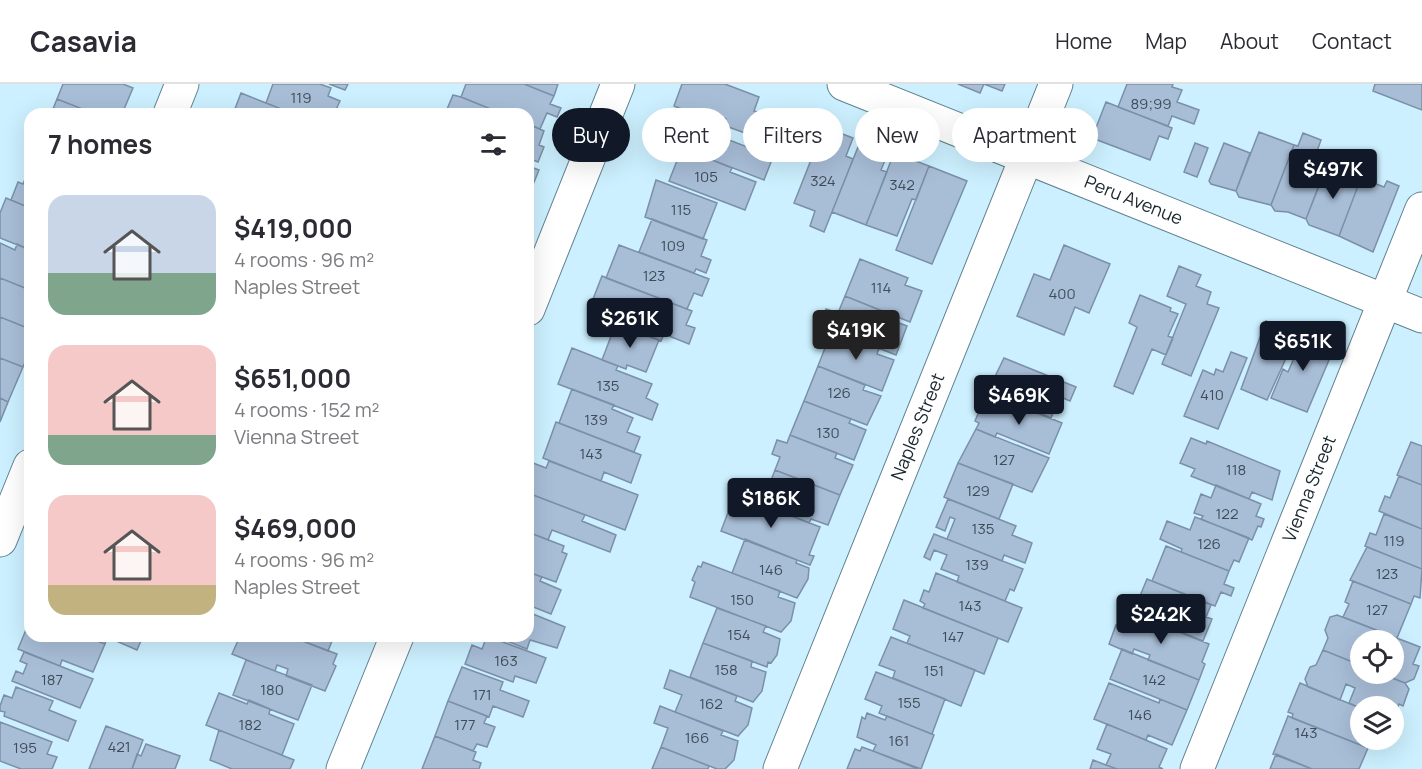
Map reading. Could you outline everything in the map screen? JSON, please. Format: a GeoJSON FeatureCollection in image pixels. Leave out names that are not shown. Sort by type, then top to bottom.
{"type":"FeatureCollection","features":[{"type":"Feature","properties":{"kind":"street"},"geometry":{"type":"LineString","coordinates":[[172,108],[182,84]]}},
{"type":"Feature","properties":{"kind":"street"},"geometry":{"type":"LineString","coordinates":[[534,294],[618,84]]}},
{"type":"Feature","properties":{"kind":"street","name":"Peru Avenue"},"geometry":{"type":"LineString","coordinates":[[844,84],[952,129]]}},
{"type":"Feature","properties":{"kind":"street","name":"Naples Street"},"geometry":{"type":"LineString","coordinates":[[1046,108],[1056,84]]}},
{"type":"Feature","properties":{"kind":"street","name":"Naples Street"},"geometry":{"type":"LineString","coordinates":[[780,769],[1024,162]]}},
{"type":"Feature","properties":{"kind":"street","name":"Peru Avenue"},"geometry":{"type":"LineString","coordinates":[[1033,162],[1422,316]]}},
{"type":"Feature","properties":{"kind":"street","name":"Vienna Street"},"geometry":{"type":"LineString","coordinates":[[1197,769],[1422,209]]}},
{"type":"Feature","properties":{"kind":"street"},"geometry":{"type":"LineString","coordinates":[[0,540],[24,481]]}},
{"type":"Feature","properties":{"kind":"street"},"geometry":{"type":"LineString","coordinates":[[343,769],[395,642]]}},
{"type":"Feature","properties":{"kind":"building"},"geometry":{"type":"Polygon","coordinates":[[[63,84],[123,84],[133,88],[125,108],[80,108],[57,99],[63,84]]]}},
{"type":"Feature","properties":{"kind":"building"},"geometry":{"type":"Polygon","coordinates":[[[273,84],[320,84],[331,88],[328,96],[340,101],[337,108],[279,108],[266,103],[273,84]]]}},
{"type":"Feature","properties":{"kind":"building"},"geometry":{"type":"Polygon","coordinates":[[[329,84],[348,84],[345,90],[329,84]]]}},
{"type":"Feature","properties":{"kind":"building"},"geometry":{"type":"Polygon","coordinates":[[[466,84],[524,84],[554,96],[550,104],[561,108],[552,108],[552,115],[547,113],[540,129],[534,126],[534,108],[488,108],[461,97],[466,84]]]}},
{"type":"Feature","properties":{"kind":"building"},"geometry":{"type":"Polygon","coordinates":[[[524,84],[558,84],[554,96],[524,84]]]}},
{"type":"Feature","properties":{"kind":"building"},"geometry":{"type":"Polygon","coordinates":[[[682,84],[725,84],[759,97],[755,108],[743,108],[743,132],[731,128],[731,108],[679,108],[674,106],[682,84]]]}},
{"type":"Feature","properties":{"kind":"building"},"geometry":{"type":"Polygon","coordinates":[[[958,84],[984,84],[980,93],[958,84]]]}},
{"type":"Feature","properties":{"kind":"building"},"geometry":{"type":"Polygon","coordinates":[[[984,84],[1005,84],[1002,91],[984,84]]]}},
{"type":"Feature","properties":{"kind":"building"},"geometry":{"type":"Polygon","coordinates":[[[1127,84],[1173,84],[1172,87],[1182,90],[1177,102],[1199,110],[1194,124],[1172,116],[1168,126],[1118,107],[1127,84]]]}},
{"type":"Feature","properties":{"kind":"building"},"geometry":{"type":"Polygon","coordinates":[[[1375,84],[1422,84],[1422,110],[1373,91],[1375,84]]]}},
{"type":"Feature","properties":{"kind":"building"},"geometry":{"type":"Polygon","coordinates":[[[241,93],[279,108],[235,108],[241,93]]]}},
{"type":"Feature","properties":{"kind":"building"},"geometry":{"type":"Polygon","coordinates":[[[453,95],[488,108],[448,108],[453,95]]]}},
{"type":"Feature","properties":{"kind":"building"},"geometry":{"type":"Polygon","coordinates":[[[57,99],[80,108],[53,108],[57,99]]]}},
{"type":"Feature","properties":{"kind":"building"},"geometry":{"type":"Polygon","coordinates":[[[1106,102],[1172,128],[1168,139],[1159,136],[1150,160],[1098,140],[1098,123],[1106,102]]]}},
{"type":"Feature","properties":{"kind":"building"},"geometry":{"type":"Polygon","coordinates":[[[534,127],[544,131],[539,145],[544,147],[538,162],[534,160],[534,127]]]}},
{"type":"Feature","properties":{"kind":"building"},"geometry":{"type":"Polygon","coordinates":[[[1259,132],[1294,145],[1271,205],[1239,197],[1236,191],[1259,132]]]}},
{"type":"Feature","properties":{"kind":"building"},"geometry":{"type":"Polygon","coordinates":[[[1303,133],[1321,140],[1316,154],[1329,159],[1306,219],[1288,212],[1275,211],[1271,205],[1294,145],[1298,146],[1303,133]]]}},
{"type":"Feature","properties":{"kind":"building"},"geometry":{"type":"Polygon","coordinates":[[[843,134],[853,138],[846,156],[853,159],[824,232],[810,226],[815,211],[794,203],[810,162],[843,162],[843,134]]]}},
{"type":"Feature","properties":{"kind":"building"},"geometry":{"type":"Polygon","coordinates":[[[731,141],[743,145],[743,162],[771,162],[764,180],[718,162],[731,162],[731,141]]]}},
{"type":"Feature","properties":{"kind":"building"},"geometry":{"type":"Polygon","coordinates":[[[1195,143],[1208,148],[1197,177],[1184,172],[1195,143]]]}},
{"type":"Feature","properties":{"kind":"building"},"geometry":{"type":"Polygon","coordinates":[[[1224,143],[1250,153],[1236,191],[1211,184],[1209,181],[1224,143]]]}},
{"type":"Feature","properties":{"kind":"building"},"geometry":{"type":"Polygon","coordinates":[[[855,154],[855,162],[884,162],[881,170],[887,172],[866,225],[832,212],[855,154]]]}},
{"type":"Feature","properties":{"kind":"building"},"geometry":{"type":"Polygon","coordinates":[[[1334,160],[1348,165],[1345,172],[1361,178],[1339,236],[1309,225],[1306,219],[1323,176],[1328,178],[1334,160]]]}},
{"type":"Feature","properties":{"kind":"building"},"geometry":{"type":"Polygon","coordinates":[[[676,162],[717,162],[732,168],[730,172],[756,182],[745,210],[669,181],[676,162]]]}},
{"type":"Feature","properties":{"kind":"building"},"geometry":{"type":"Polygon","coordinates":[[[890,162],[918,162],[929,166],[916,200],[912,199],[897,236],[866,225],[890,162]]]}},
{"type":"Feature","properties":{"kind":"building"},"geometry":{"type":"Polygon","coordinates":[[[929,166],[967,181],[932,264],[896,250],[929,166]]]}},
{"type":"Feature","properties":{"kind":"building"},"geometry":{"type":"Polygon","coordinates":[[[534,168],[539,170],[534,182],[534,168]]]}},
{"type":"Feature","properties":{"kind":"building"},"geometry":{"type":"Polygon","coordinates":[[[1361,178],[1384,187],[1387,181],[1399,186],[1373,252],[1339,236],[1361,178]]]}},
{"type":"Feature","properties":{"kind":"building"},"geometry":{"type":"Polygon","coordinates":[[[656,180],[717,203],[703,239],[645,217],[656,180]]]}},
{"type":"Feature","properties":{"kind":"building"},"geometry":{"type":"Polygon","coordinates":[[[18,182],[23,184],[24,182],[24,205],[11,200],[18,182]]]}},
{"type":"Feature","properties":{"kind":"building"},"geometry":{"type":"Polygon","coordinates":[[[6,198],[24,206],[24,248],[0,238],[0,213],[6,198]]]}},
{"type":"Feature","properties":{"kind":"building"},"geometry":{"type":"Polygon","coordinates":[[[652,219],[707,240],[701,256],[711,260],[706,273],[696,269],[694,273],[639,252],[652,219]]]}},
{"type":"Feature","properties":{"kind":"building"},"geometry":{"type":"Polygon","coordinates":[[[0,243],[15,250],[17,244],[24,247],[24,288],[0,278],[0,243]]]}},
{"type":"Feature","properties":{"kind":"building"},"geometry":{"type":"Polygon","coordinates":[[[619,245],[709,279],[702,296],[694,293],[687,309],[606,278],[619,245]]]}},
{"type":"Feature","properties":{"kind":"building"},"geometry":{"type":"Polygon","coordinates":[[[1064,245],[1110,264],[1089,313],[1075,307],[1064,335],[1017,316],[1034,274],[1050,280],[1064,245]]]}},
{"type":"Feature","properties":{"kind":"building"},"geometry":{"type":"Polygon","coordinates":[[[860,259],[908,278],[905,285],[922,291],[910,322],[845,296],[860,259]]]}},
{"type":"Feature","properties":{"kind":"building"},"geometry":{"type":"Polygon","coordinates":[[[1179,266],[1201,275],[1196,286],[1211,292],[1207,304],[1219,308],[1191,376],[1162,364],[1186,304],[1167,296],[1179,266]]]}},
{"type":"Feature","properties":{"kind":"building"},"geometry":{"type":"Polygon","coordinates":[[[602,276],[692,311],[686,325],[695,328],[689,344],[664,334],[661,341],[640,333],[645,319],[593,299],[602,276]]]}},
{"type":"Feature","properties":{"kind":"building"},"geometry":{"type":"Polygon","coordinates":[[[0,278],[24,288],[24,327],[0,317],[0,278]]]}},
{"type":"Feature","properties":{"kind":"building"},"geometry":{"type":"Polygon","coordinates":[[[1140,295],[1171,308],[1170,311],[1178,314],[1168,336],[1173,338],[1166,355],[1152,349],[1133,394],[1114,386],[1137,327],[1129,323],[1140,295]]]}},
{"type":"Feature","properties":{"kind":"building"},"geometry":{"type":"Polygon","coordinates":[[[845,296],[892,315],[891,320],[907,326],[896,355],[832,330],[834,326],[821,321],[826,309],[838,313],[845,296]]]}},
{"type":"Feature","properties":{"kind":"building"},"geometry":{"type":"Polygon","coordinates":[[[0,317],[24,327],[24,364],[23,367],[0,358],[0,317]]]}},
{"type":"Feature","properties":{"kind":"building"},"geometry":{"type":"Polygon","coordinates":[[[1266,321],[1297,334],[1267,400],[1241,389],[1266,321]]]}},
{"type":"Feature","properties":{"kind":"building"},"geometry":{"type":"Polygon","coordinates":[[[616,323],[659,340],[646,372],[627,365],[626,369],[602,360],[616,323]]]}},
{"type":"Feature","properties":{"kind":"building"},"geometry":{"type":"Polygon","coordinates":[[[1299,329],[1307,332],[1308,329],[1328,337],[1320,357],[1329,360],[1307,412],[1271,398],[1283,369],[1288,372],[1297,351],[1292,348],[1299,329]]]}},
{"type":"Feature","properties":{"kind":"building"},"geometry":{"type":"Polygon","coordinates":[[[832,330],[879,348],[877,354],[894,360],[882,391],[818,366],[832,330]]]}},
{"type":"Feature","properties":{"kind":"building"},"geometry":{"type":"Polygon","coordinates":[[[572,348],[618,366],[616,370],[652,384],[646,398],[658,404],[652,420],[558,384],[572,348]]]}},
{"type":"Feature","properties":{"kind":"building"},"geometry":{"type":"Polygon","coordinates":[[[1231,352],[1247,358],[1218,429],[1184,416],[1203,370],[1214,375],[1216,369],[1223,372],[1231,352]]]}},
{"type":"Feature","properties":{"kind":"building"},"geometry":{"type":"Polygon","coordinates":[[[0,358],[23,367],[8,402],[0,398],[0,358]]]}},
{"type":"Feature","properties":{"kind":"building"},"geometry":{"type":"Polygon","coordinates":[[[1004,358],[1076,387],[1070,401],[1056,395],[1054,399],[1058,401],[1051,418],[987,393],[1004,358]]]}},
{"type":"Feature","properties":{"kind":"building"},"geometry":{"type":"Polygon","coordinates":[[[818,366],[865,385],[863,390],[881,396],[867,425],[804,401],[818,366]]]}},
{"type":"Feature","properties":{"kind":"building"},"geometry":{"type":"Polygon","coordinates":[[[572,389],[614,405],[612,409],[633,418],[627,432],[640,437],[634,452],[559,423],[572,389]]]}},
{"type":"Feature","properties":{"kind":"building"},"geometry":{"type":"Polygon","coordinates":[[[0,398],[8,402],[0,422],[0,398]]]}},
{"type":"Feature","properties":{"kind":"building"},"geometry":{"type":"Polygon","coordinates":[[[804,401],[851,419],[849,423],[866,430],[854,460],[790,435],[804,401]]]}},
{"type":"Feature","properties":{"kind":"building"},"geometry":{"type":"Polygon","coordinates":[[[987,402],[1013,413],[1017,405],[1062,423],[1049,454],[997,433],[995,437],[976,429],[979,423],[975,421],[981,407],[985,408],[987,402]]]}},
{"type":"Feature","properties":{"kind":"building"},"geometry":{"type":"Polygon","coordinates":[[[556,422],[641,455],[631,483],[604,472],[601,481],[543,458],[556,422]]]}},
{"type":"Feature","properties":{"kind":"building"},"geometry":{"type":"Polygon","coordinates":[[[976,429],[1049,458],[1032,492],[958,463],[976,429]]]}},
{"type":"Feature","properties":{"kind":"building"},"geometry":{"type":"Polygon","coordinates":[[[790,435],[837,453],[835,458],[853,465],[840,495],[775,470],[780,457],[772,454],[777,440],[787,443],[790,435]]]}},
{"type":"Feature","properties":{"kind":"building"},"geometry":{"type":"Polygon","coordinates":[[[1191,438],[1206,444],[1207,441],[1280,471],[1272,500],[1252,492],[1249,499],[1191,476],[1195,469],[1180,463],[1191,438]]]}},
{"type":"Feature","properties":{"kind":"building"},"geometry":{"type":"Polygon","coordinates":[[[1411,442],[1422,446],[1422,485],[1397,475],[1411,442]]]}},
{"type":"Feature","properties":{"kind":"building"},"geometry":{"type":"Polygon","coordinates":[[[549,461],[638,495],[625,530],[534,495],[534,463],[546,468],[549,461]]]}},
{"type":"Feature","properties":{"kind":"building"},"geometry":{"type":"Polygon","coordinates":[[[958,463],[1013,484],[999,519],[944,497],[958,463]]]}},
{"type":"Feature","properties":{"kind":"building"},"geometry":{"type":"Polygon","coordinates":[[[775,470],[840,495],[828,525],[811,519],[809,523],[762,504],[775,470]]]}},
{"type":"Feature","properties":{"kind":"building"},"geometry":{"type":"Polygon","coordinates":[[[1399,476],[1422,485],[1422,529],[1379,511],[1385,496],[1390,498],[1399,476]]]}},
{"type":"Feature","properties":{"kind":"building"},"geometry":{"type":"Polygon","coordinates":[[[1216,485],[1261,504],[1256,516],[1264,519],[1252,540],[1201,519],[1203,516],[1194,513],[1201,494],[1211,498],[1216,485]]]}},
{"type":"Feature","properties":{"kind":"building"},"geometry":{"type":"Polygon","coordinates":[[[735,494],[820,527],[809,555],[814,556],[810,565],[721,531],[735,494]]]}},
{"type":"Feature","properties":{"kind":"building"},"geometry":{"type":"Polygon","coordinates":[[[534,495],[585,515],[582,521],[616,535],[610,552],[552,530],[548,540],[534,534],[534,495]]]}},
{"type":"Feature","properties":{"kind":"building"},"geometry":{"type":"Polygon","coordinates":[[[948,499],[1016,526],[1012,535],[1032,543],[1025,563],[1004,555],[1002,561],[947,539],[955,519],[950,517],[945,531],[936,527],[948,499]]]}},
{"type":"Feature","properties":{"kind":"building"},"geometry":{"type":"Polygon","coordinates":[[[1384,514],[1422,529],[1422,569],[1365,546],[1370,533],[1376,535],[1384,514]]]}},
{"type":"Feature","properties":{"kind":"building"},"geometry":{"type":"Polygon","coordinates":[[[1195,517],[1249,538],[1239,562],[1234,560],[1229,571],[1181,552],[1182,549],[1160,539],[1167,521],[1190,530],[1195,517]]]}},
{"type":"Feature","properties":{"kind":"building"},"geometry":{"type":"Polygon","coordinates":[[[534,534],[564,546],[562,552],[567,554],[556,582],[534,574],[534,534]]]}},
{"type":"Feature","properties":{"kind":"building"},"geometry":{"type":"Polygon","coordinates":[[[934,534],[1023,569],[1014,591],[1010,589],[1005,601],[957,582],[959,576],[941,569],[947,555],[934,550],[930,560],[924,557],[934,534]]]}},
{"type":"Feature","properties":{"kind":"building"},"geometry":{"type":"Polygon","coordinates":[[[745,539],[797,560],[796,563],[809,568],[808,579],[797,598],[732,573],[745,539]]]}},
{"type":"Feature","properties":{"kind":"building"},"geometry":{"type":"Polygon","coordinates":[[[1166,546],[1229,571],[1224,584],[1234,588],[1231,596],[1221,592],[1215,606],[1152,581],[1166,546]]]}},
{"type":"Feature","properties":{"kind":"building"},"geometry":{"type":"Polygon","coordinates":[[[1367,547],[1422,569],[1420,598],[1414,596],[1411,604],[1350,580],[1367,547]]]}},
{"type":"Feature","properties":{"kind":"building"},"geometry":{"type":"Polygon","coordinates":[[[703,562],[780,591],[778,597],[795,603],[791,621],[781,632],[690,597],[695,582],[692,580],[698,566],[701,567],[703,562]]]}},
{"type":"Feature","properties":{"kind":"building"},"geometry":{"type":"Polygon","coordinates":[[[936,573],[1022,608],[1008,642],[923,608],[925,604],[920,601],[924,590],[929,592],[936,573]]]}},
{"type":"Feature","properties":{"kind":"building"},"geometry":{"type":"Polygon","coordinates":[[[534,574],[542,577],[540,581],[561,590],[551,614],[534,607],[534,574]]]}},
{"type":"Feature","properties":{"kind":"building"},"geometry":{"type":"Polygon","coordinates":[[[1147,579],[1211,605],[1206,617],[1212,619],[1203,641],[1133,613],[1147,579]]]}},
{"type":"Feature","properties":{"kind":"building"},"geometry":{"type":"Polygon","coordinates":[[[1353,581],[1411,604],[1400,630],[1376,630],[1343,617],[1349,604],[1345,602],[1353,581]]]}},
{"type":"Feature","properties":{"kind":"building"},"geometry":{"type":"Polygon","coordinates":[[[904,600],[998,638],[984,674],[907,643],[910,636],[893,629],[904,600]]]}},
{"type":"Feature","properties":{"kind":"building"},"geometry":{"type":"Polygon","coordinates":[[[717,608],[766,626],[763,632],[780,639],[777,655],[771,663],[768,662],[767,667],[703,643],[717,608]]]}},
{"type":"Feature","properties":{"kind":"building"},"geometry":{"type":"Polygon","coordinates":[[[1126,610],[1147,619],[1145,625],[1160,630],[1162,625],[1209,644],[1202,662],[1205,664],[1199,680],[1148,660],[1150,655],[1134,649],[1132,654],[1109,644],[1116,625],[1120,626],[1126,610]]]}},
{"type":"Feature","properties":{"kind":"building"},"geometry":{"type":"Polygon","coordinates":[[[534,614],[565,627],[557,648],[534,641],[534,614]]]}},
{"type":"Feature","properties":{"kind":"building"},"geometry":{"type":"Polygon","coordinates":[[[1337,615],[1376,630],[1350,630],[1350,661],[1323,650],[1328,638],[1325,630],[1330,617],[1337,615]]]}},
{"type":"Feature","properties":{"kind":"building"},"geometry":{"type":"Polygon","coordinates":[[[24,634],[24,642],[100,642],[105,644],[93,672],[62,660],[60,666],[18,649],[24,634]]]}},
{"type":"Feature","properties":{"kind":"building"},"geometry":{"type":"Polygon","coordinates":[[[891,637],[975,670],[961,706],[893,678],[895,671],[879,665],[891,637]]]}},
{"type":"Feature","properties":{"kind":"building"},"geometry":{"type":"Polygon","coordinates":[[[1404,641],[1420,647],[1413,664],[1419,666],[1414,679],[1405,683],[1404,641]]]}},
{"type":"Feature","properties":{"kind":"building"},"geometry":{"type":"Polygon","coordinates":[[[119,642],[140,642],[137,650],[119,642]]]}},
{"type":"Feature","properties":{"kind":"building"},"geometry":{"type":"Polygon","coordinates":[[[237,642],[306,642],[337,654],[333,664],[336,666],[325,691],[286,676],[288,669],[277,665],[275,671],[232,654],[237,642]]]}},
{"type":"Feature","properties":{"kind":"building"},"geometry":{"type":"Polygon","coordinates":[[[305,642],[332,642],[328,651],[305,642]]]}},
{"type":"Feature","properties":{"kind":"building"},"geometry":{"type":"Polygon","coordinates":[[[485,642],[503,642],[546,658],[536,683],[515,676],[513,682],[465,664],[472,645],[482,649],[485,642]]]}},
{"type":"Feature","properties":{"kind":"building"},"geometry":{"type":"Polygon","coordinates":[[[509,642],[529,642],[527,649],[509,642]]]}},
{"type":"Feature","properties":{"kind":"building"},"geometry":{"type":"Polygon","coordinates":[[[703,643],[752,661],[751,667],[766,672],[762,691],[753,702],[690,677],[703,643]]]}},
{"type":"Feature","properties":{"kind":"building"},"geometry":{"type":"Polygon","coordinates":[[[1122,649],[1199,680],[1187,710],[1110,679],[1122,649]]]}},
{"type":"Feature","properties":{"kind":"building"},"geometry":{"type":"Polygon","coordinates":[[[1323,650],[1350,661],[1350,684],[1404,683],[1409,689],[1404,703],[1404,696],[1352,696],[1355,688],[1346,684],[1340,700],[1308,687],[1305,679],[1310,667],[1316,665],[1323,650]]]}},
{"type":"Feature","properties":{"kind":"building"},"geometry":{"type":"Polygon","coordinates":[[[24,652],[93,679],[80,708],[12,681],[16,671],[23,674],[27,664],[20,661],[24,652]]]}},
{"type":"Feature","properties":{"kind":"building"},"geometry":{"type":"Polygon","coordinates":[[[246,660],[312,685],[298,720],[233,695],[246,660]]]}},
{"type":"Feature","properties":{"kind":"building"},"geometry":{"type":"Polygon","coordinates":[[[462,667],[503,682],[500,690],[529,701],[523,717],[493,706],[489,717],[448,701],[462,667]]]}},
{"type":"Feature","properties":{"kind":"building"},"geometry":{"type":"Polygon","coordinates":[[[670,670],[737,696],[735,701],[752,708],[748,725],[738,736],[675,712],[682,695],[664,688],[670,670]]]}},
{"type":"Feature","properties":{"kind":"building"},"geometry":{"type":"Polygon","coordinates":[[[876,672],[945,699],[932,734],[879,713],[882,706],[865,699],[876,672]]]}},
{"type":"Feature","properties":{"kind":"building"},"geometry":{"type":"Polygon","coordinates":[[[1109,683],[1159,703],[1160,699],[1187,710],[1172,745],[1148,735],[1146,740],[1094,719],[1109,683]]]}},
{"type":"Feature","properties":{"kind":"building"},"geometry":{"type":"Polygon","coordinates":[[[1300,683],[1350,704],[1350,741],[1292,718],[1293,714],[1288,712],[1300,683]]]}},
{"type":"Feature","properties":{"kind":"building"},"geometry":{"type":"Polygon","coordinates":[[[16,687],[53,701],[49,710],[76,721],[68,741],[4,716],[5,712],[0,711],[0,706],[4,695],[12,698],[16,687]]]}},
{"type":"Feature","properties":{"kind":"building"},"geometry":{"type":"Polygon","coordinates":[[[219,693],[247,704],[249,700],[270,709],[269,714],[294,724],[282,755],[206,725],[219,693]]]}},
{"type":"Feature","properties":{"kind":"building"},"geometry":{"type":"Polygon","coordinates":[[[448,701],[487,716],[484,723],[495,727],[487,747],[477,744],[473,751],[435,736],[448,701]]]}},
{"type":"Feature","properties":{"kind":"building"},"geometry":{"type":"Polygon","coordinates":[[[660,706],[723,731],[721,735],[738,741],[734,760],[725,769],[717,769],[661,747],[668,728],[654,723],[660,706]]]}},
{"type":"Feature","properties":{"kind":"building"},"geometry":{"type":"Polygon","coordinates":[[[867,713],[885,720],[887,716],[934,735],[921,769],[873,751],[876,745],[857,737],[862,717],[865,719],[867,713]]]}},
{"type":"Feature","properties":{"kind":"building"},"geometry":{"type":"Polygon","coordinates":[[[1288,716],[1350,741],[1350,750],[1367,750],[1359,769],[1312,769],[1273,754],[1288,716]]]}},
{"type":"Feature","properties":{"kind":"building"},"geometry":{"type":"Polygon","coordinates":[[[0,722],[52,742],[47,754],[57,757],[52,769],[21,769],[0,761],[0,722]]]}},
{"type":"Feature","properties":{"kind":"building"},"geometry":{"type":"Polygon","coordinates":[[[1107,724],[1167,749],[1159,767],[1163,769],[1117,769],[1106,765],[1111,754],[1097,749],[1107,724]]]}},
{"type":"Feature","properties":{"kind":"building"},"geometry":{"type":"Polygon","coordinates":[[[106,726],[143,740],[132,769],[89,769],[106,726]]]}},
{"type":"Feature","properties":{"kind":"building"},"geometry":{"type":"Polygon","coordinates":[[[219,730],[294,760],[290,769],[232,769],[210,760],[219,730]]]}},
{"type":"Feature","properties":{"kind":"building"},"geometry":{"type":"Polygon","coordinates":[[[435,736],[476,752],[473,760],[481,763],[479,769],[422,769],[435,736]]]}},
{"type":"Feature","properties":{"kind":"building"},"geometry":{"type":"Polygon","coordinates":[[[146,744],[180,756],[175,769],[132,769],[137,754],[141,756],[146,744]]]}},
{"type":"Feature","properties":{"kind":"building"},"geometry":{"type":"Polygon","coordinates":[[[661,747],[709,766],[708,769],[652,769],[661,747]]]}},
{"type":"Feature","properties":{"kind":"building"},"geometry":{"type":"Polygon","coordinates":[[[862,747],[918,769],[847,769],[855,749],[860,751],[862,747]]]}},
{"type":"Feature","properties":{"kind":"building"},"geometry":{"type":"Polygon","coordinates":[[[1276,754],[1312,769],[1270,769],[1276,754]]]}},
{"type":"Feature","properties":{"kind":"building"},"geometry":{"type":"Polygon","coordinates":[[[1093,760],[1106,765],[1117,769],[1090,769],[1093,760]]]}}]}
